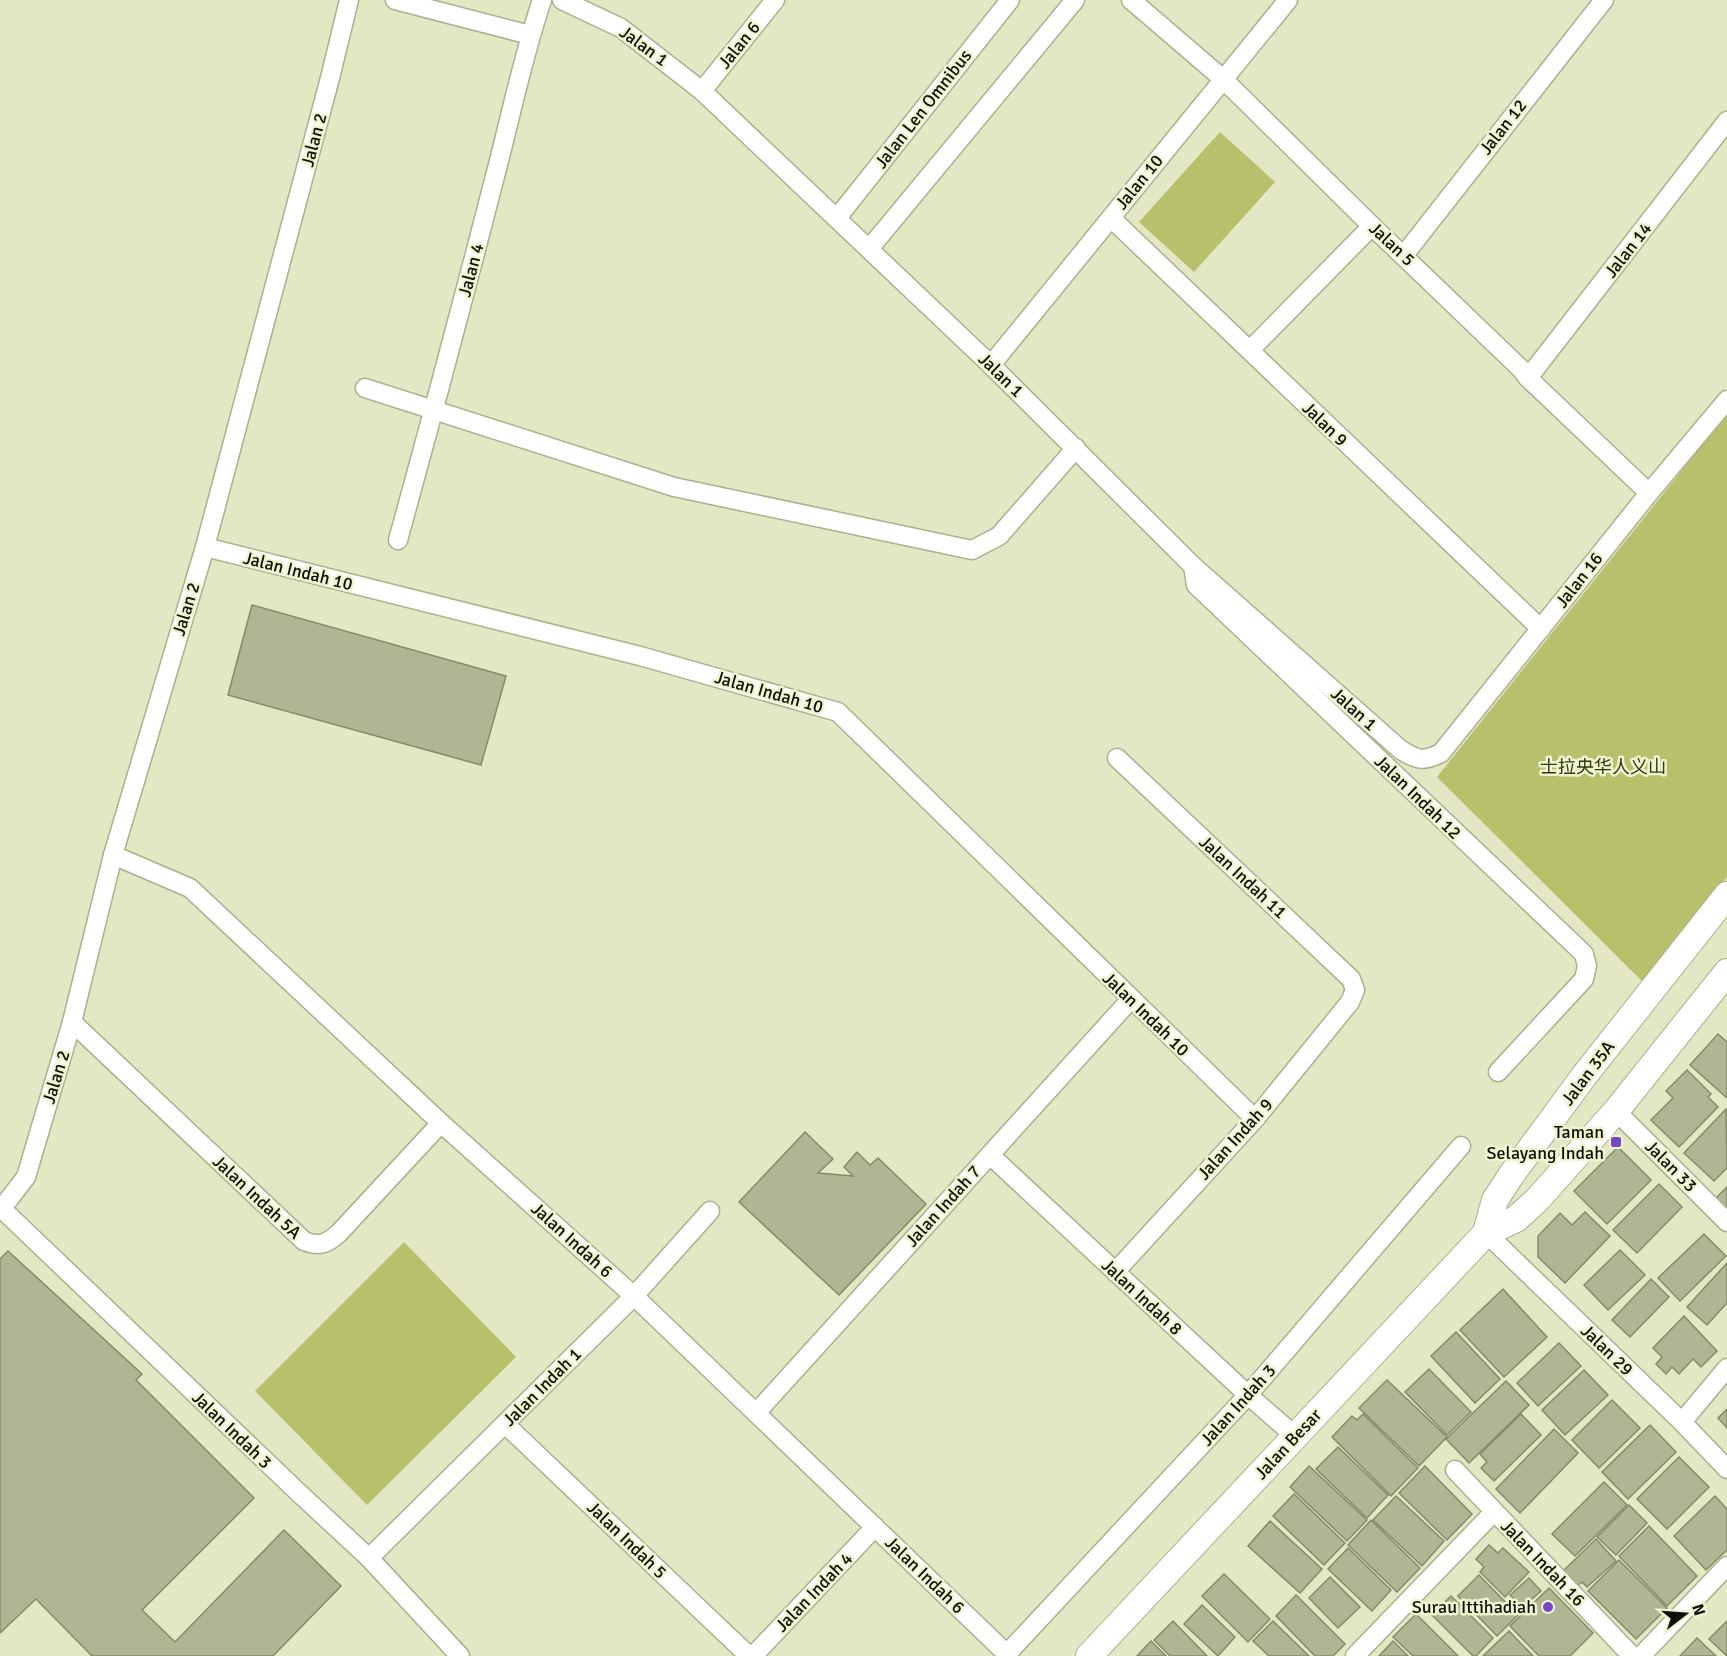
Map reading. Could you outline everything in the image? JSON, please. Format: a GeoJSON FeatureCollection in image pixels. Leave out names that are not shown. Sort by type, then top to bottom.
{"type":"FeatureCollection","features":[{"type":"Feature","properties":{"kind":"street","name":"Jalan 2"},"geometry":{"type":"LineString","coordinates":[[1,1208],[19,1189],[26,1177],[72,1022],[113,855],[204,548],[349,0]]}},
{"type":"Feature","properties":{"kind":"street"},"geometry":{"type":"LineString","coordinates":[[395,0],[530,35]]}},
{"type":"Feature","properties":{"kind":"street","name":"Jalan 4"},"geometry":{"type":"LineString","coordinates":[[398,540],[435,409],[530,35],[542,0]]}},
{"type":"Feature","properties":{"kind":"street","name":"Jalan 1"},"geometry":{"type":"LineString","coordinates":[[562,0],[621,28],[702,91],[991,365],[1193,566],[1401,750],[1416,759],[1430,758]]}},
{"type":"Feature","properties":{"kind":"street","name":"Jalan 6"},"geometry":{"type":"LineString","coordinates":[[702,91],[776,0]]}},
{"type":"Feature","properties":{"kind":"street","name":"Jalan Len Omnibus"},"geometry":{"type":"LineString","coordinates":[[837,219],[1010,0]]}},
{"type":"Feature","properties":{"kind":"street"},"geometry":{"type":"LineString","coordinates":[[869,249],[1075,0]]}},
{"type":"Feature","properties":{"kind":"street","name":"Jalan 5"},"geometry":{"type":"LineString","coordinates":[[1131,0],[1223,79],[1528,378],[1649,493]]}},
{"type":"Feature","properties":{"kind":"street","name":"Jalan 10"},"geometry":{"type":"LineString","coordinates":[[991,365],[1288,0]]}},
{"type":"Feature","properties":{"kind":"street","name":"Jalan 12"},"geometry":{"type":"LineString","coordinates":[[1404,255],[1604,0]]}},
{"type":"Feature","properties":{"kind":"street","name":"Jalan 14"},"geometry":{"type":"LineString","coordinates":[[1528,378],[1727,121]]}},
{"type":"Feature","properties":{"kind":"street","name":"Jalan 9"},"geometry":{"type":"LineString","coordinates":[[1111,218],[1541,629]]}},
{"type":"Feature","properties":{"kind":"street"},"geometry":{"type":"LineString","coordinates":[[1250,350],[1372,226]]}},
{"type":"Feature","properties":{"kind":"street"},"geometry":{"type":"LineString","coordinates":[[365,388],[674,487],[972,550],[999,536],[1076,448]]}},
{"type":"Feature","properties":{"kind":"street","name":"Jalan 16"},"geometry":{"type":"LineString","coordinates":[[1430,758],[1442,753],[1649,493],[1727,400]]}},
{"type":"Feature","properties":{"kind":"street","name":"Jalan Indah 10"},"geometry":{"type":"LineString","coordinates":[[204,548],[640,656],[838,712],[1255,1119]]}},
{"type":"Feature","properties":{"kind":"street","name":"Jalan Indah 12"},"geometry":{"type":"LineString","coordinates":[[1193,566],[1196,585],[1584,954],[1587,966],[1584,979],[1498,1072]]}},
{"type":"Feature","properties":{"kind":"street","name":"Jalan Indah 11"},"geometry":{"type":"LineString","coordinates":[[1117,758],[1351,979],[1354,990],[1350,1002]]}},
{"type":"Feature","properties":{"kind":"street","name":"Jalan Indah 6"},"geometry":{"type":"LineString","coordinates":[[113,855],[190,888],[441,1123],[634,1296],[1007,1655]]}},
{"type":"Feature","properties":{"kind":"street","name":"Jalan 35A"},"geometry":{"type":"LineString","coordinates":[[1486,1233],[1495,1200],[1512,1174],[1584,1076],[1727,895]]}},
{"type":"Feature","properties":{"kind":"street"},"geometry":{"type":"LineString","coordinates":[[1486,1233],[1516,1219],[1537,1200],[1616,1111],[1727,972]]}},
{"type":"Feature","properties":{"kind":"street","name":"Jalan Indah 7"},"geometry":{"type":"LineString","coordinates":[[756,1413],[1131,999]]}},
{"type":"Feature","properties":{"kind":"street","name":"Jalan Indah 9"},"geometry":{"type":"LineString","coordinates":[[1115,1272],[1255,1119],[1350,1002]]}},
{"type":"Feature","properties":{"kind":"street","name":"Jalan Indah 5A"},"geometry":{"type":"LineString","coordinates":[[72,1022],[304,1241],[317,1246],[330,1241],[339,1233],[441,1123]]}},
{"type":"Feature","properties":{"kind":"street","name":"Jalan 33"},"geometry":{"type":"LineString","coordinates":[[1616,1111],[1727,1222]]}},
{"type":"Feature","properties":{"kind":"street","name":"Jalan Indah 3"},"geometry":{"type":"LineString","coordinates":[[1007,1655],[1248,1395],[1461,1146]]}},
{"type":"Feature","properties":{"kind":"street","name":"Jalan Indah 8"},"geometry":{"type":"LineString","coordinates":[[990,1155],[1295,1436]]}},
{"type":"Feature","properties":{"kind":"street","name":"Jalan Indah 3"},"geometry":{"type":"LineString","coordinates":[[1,1208],[369,1558],[460,1656]]}},
{"type":"Feature","properties":{"kind":"street","name":"Jalan Indah 1"},"geometry":{"type":"LineString","coordinates":[[369,1558],[634,1296],[710,1211]]}},
{"type":"Feature","properties":{"kind":"street","name":"Jalan 29"},"geometry":{"type":"LineString","coordinates":[[1486,1233],[1682,1422],[1727,1469]]}},
{"type":"Feature","properties":{"kind":"street","name":"Jalan Besar"},"geometry":{"type":"LineString","coordinates":[[1089,1656],[1486,1233]]}},
{"type":"Feature","properties":{"kind":"street"},"geometry":{"type":"LineString","coordinates":[[1682,1422],[1727,1368]]}},
{"type":"Feature","properties":{"kind":"street","name":"Jalan Indah 5"},"geometry":{"type":"LineString","coordinates":[[505,1424],[751,1656]]}},
{"type":"Feature","properties":{"kind":"street","name":"Jalan Indah 16"},"geometry":{"type":"LineString","coordinates":[[1455,1470],[1632,1656]]}},
{"type":"Feature","properties":{"kind":"street"},"geometry":{"type":"LineString","coordinates":[[1355,1656],[1494,1512]]}},
{"type":"Feature","properties":{"kind":"street","name":"Jalan Indah 4"},"geometry":{"type":"LineString","coordinates":[[751,1656],[875,1527]]}},
{"type":"Feature","properties":{"kind":"street"},"geometry":{"type":"LineString","coordinates":[[1641,1656],[1727,1566]]}},
{"type":"Feature","properties":{"kind":"green space"},"geometry":{"type":"Polygon","coordinates":[[[1220,132],[1275,182],[1194,272],[1139,222],[1220,132]]]}},
{"type":"Feature","properties":{"kind":"green space","name":"士拉央华人义山"},"geometry":{"type":"Polygon","coordinates":[[[1727,414],[1727,877],[1642,981],[1437,777],[1727,414]]]}},
{"type":"Feature","properties":{"kind":"green space"},"geometry":{"type":"Polygon","coordinates":[[[404,1242],[516,1357],[367,1505],[255,1391],[404,1242]]]}},
{"type":"Feature","properties":{"kind":"building"},"geometry":{"type":"Polygon","coordinates":[[[252,605],[506,676],[481,765],[228,695],[252,605]]]}},
{"type":"Feature","properties":{"kind":"building"},"geometry":{"type":"Polygon","coordinates":[[[1718,1034],[1727,1042],[1727,1098],[1690,1065],[1718,1034]]]}},
{"type":"Feature","properties":{"kind":"building"},"geometry":{"type":"Polygon","coordinates":[[[1687,1070],[1711,1094],[1708,1097],[1718,1107],[1679,1147],[1651,1120],[1673,1098],[1666,1091],[1687,1070]]]}},
{"type":"Feature","properties":{"kind":"building"},"geometry":{"type":"Polygon","coordinates":[[[1726,1109],[1727,1168],[1714,1181],[1684,1153],[1726,1109]]]}},
{"type":"Feature","properties":{"kind":"building"},"geometry":{"type":"Polygon","coordinates":[[[805,1132],[833,1159],[818,1173],[853,1176],[844,1167],[857,1152],[870,1165],[878,1158],[926,1204],[839,1295],[739,1202],[805,1132]]]}},
{"type":"Feature","properties":{"kind":"building"},"geometry":{"type":"Polygon","coordinates":[[[1618,1147],[1651,1180],[1607,1224],[1574,1191],[1618,1147]]]}},
{"type":"Feature","properties":{"kind":"building"},"geometry":{"type":"Polygon","coordinates":[[[1659,1184],[1682,1207],[1637,1253],[1613,1230],[1659,1184]]]}},
{"type":"Feature","properties":{"kind":"building"},"geometry":{"type":"Polygon","coordinates":[[[1727,1187],[1727,1212],[1715,1199],[1727,1187]]]}},
{"type":"Feature","properties":{"kind":"building"},"geometry":{"type":"Polygon","coordinates":[[[1585,1212],[1610,1236],[1565,1283],[1538,1257],[1538,1236],[1560,1213],[1572,1225],[1585,1212]]]}},
{"type":"Feature","properties":{"kind":"building"},"geometry":{"type":"Polygon","coordinates":[[[1704,1234],[1726,1256],[1680,1301],[1658,1278],[1704,1234]]]}},
{"type":"Feature","properties":{"kind":"building"},"geometry":{"type":"Polygon","coordinates":[[[1620,1250],[1645,1275],[1608,1310],[1584,1285],[1620,1250]]]}},
{"type":"Feature","properties":{"kind":"building"},"geometry":{"type":"Polygon","coordinates":[[[8,1251],[142,1374],[136,1380],[254,1498],[142,1610],[175,1642],[284,1530],[341,1586],[273,1656],[92,1656],[36,1599],[0,1633],[0,1259],[8,1251]]]}},
{"type":"Feature","properties":{"kind":"building"},"geometry":{"type":"Polygon","coordinates":[[[1727,1263],[1727,1303],[1707,1325],[1687,1307],[1727,1263]]]}},
{"type":"Feature","properties":{"kind":"building"},"geometry":{"type":"Polygon","coordinates":[[[1651,1279],[1669,1297],[1630,1337],[1612,1320],[1651,1279]]]}},
{"type":"Feature","properties":{"kind":"building"},"geometry":{"type":"Polygon","coordinates":[[[1503,1289],[1547,1337],[1504,1377],[1460,1330],[1503,1289]]]}},
{"type":"Feature","properties":{"kind":"building"},"geometry":{"type":"Polygon","coordinates":[[[1684,1316],[1717,1351],[1701,1367],[1693,1359],[1679,1374],[1672,1367],[1666,1374],[1656,1364],[1662,1357],[1653,1348],[1684,1316]]]}},
{"type":"Feature","properties":{"kind":"building"},"geometry":{"type":"Polygon","coordinates":[[[1456,1332],[1500,1379],[1475,1403],[1431,1356],[1456,1332]]]}},
{"type":"Feature","properties":{"kind":"building"},"geometry":{"type":"Polygon","coordinates":[[[1559,1343],[1581,1366],[1538,1406],[1517,1383],[1559,1343]]]}},
{"type":"Feature","properties":{"kind":"building"},"geometry":{"type":"Polygon","coordinates":[[[1429,1369],[1471,1412],[1447,1435],[1405,1392],[1429,1369]]]}},
{"type":"Feature","properties":{"kind":"building"},"geometry":{"type":"Polygon","coordinates":[[[1584,1370],[1608,1395],[1565,1435],[1542,1410],[1584,1370]]]}},
{"type":"Feature","properties":{"kind":"building"},"geometry":{"type":"Polygon","coordinates":[[[1387,1380],[1447,1437],[1419,1466],[1359,1408],[1387,1380]]]}},
{"type":"Feature","properties":{"kind":"building"},"geometry":{"type":"Polygon","coordinates":[[[1506,1381],[1529,1405],[1469,1463],[1446,1439],[1506,1381]]]}},
{"type":"Feature","properties":{"kind":"building"},"geometry":{"type":"Polygon","coordinates":[[[1612,1400],[1640,1428],[1599,1468],[1572,1440],[1612,1400]]]}},
{"type":"Feature","properties":{"kind":"building"},"geometry":{"type":"Polygon","coordinates":[[[1727,1409],[1727,1428],[1718,1418],[1727,1409]]]}},
{"type":"Feature","properties":{"kind":"building"},"geometry":{"type":"Polygon","coordinates":[[[1363,1414],[1418,1468],[1391,1496],[1332,1437],[1352,1416],[1357,1420],[1363,1414]]]}},
{"type":"Feature","properties":{"kind":"building"},"geometry":{"type":"Polygon","coordinates":[[[1521,1414],[1541,1435],[1494,1481],[1481,1468],[1487,1462],[1480,1454],[1521,1414]]]}},
{"type":"Feature","properties":{"kind":"building"},"geometry":{"type":"Polygon","coordinates":[[[1650,1425],[1676,1452],[1628,1499],[1602,1472],[1650,1425]]]}},
{"type":"Feature","properties":{"kind":"building"},"geometry":{"type":"Polygon","coordinates":[[[1554,1429],[1578,1453],[1520,1513],[1496,1489],[1554,1429]]]}},
{"type":"Feature","properties":{"kind":"building"},"geometry":{"type":"Polygon","coordinates":[[[1338,1447],[1388,1495],[1367,1518],[1316,1469],[1338,1447]]]}},
{"type":"Feature","properties":{"kind":"building"},"geometry":{"type":"Polygon","coordinates":[[[1679,1457],[1709,1487],[1667,1529],[1637,1499],[1679,1457]]]}},
{"type":"Feature","properties":{"kind":"building"},"geometry":{"type":"Polygon","coordinates":[[[1309,1466],[1367,1520],[1347,1541],[1290,1487],[1309,1466]]]}},
{"type":"Feature","properties":{"kind":"building"},"geometry":{"type":"Polygon","coordinates":[[[1425,1466],[1472,1514],[1447,1540],[1399,1493],[1425,1466]]]}},
{"type":"Feature","properties":{"kind":"building"},"geometry":{"type":"Polygon","coordinates":[[[1604,1482],[1627,1505],[1575,1556],[1552,1534],[1604,1482]]]}},
{"type":"Feature","properties":{"kind":"building"},"geometry":{"type":"Polygon","coordinates":[[[1294,1494],[1345,1543],[1324,1565],[1273,1516],[1294,1494]]]}},
{"type":"Feature","properties":{"kind":"building"},"geometry":{"type":"Polygon","coordinates":[[[1396,1496],[1444,1541],[1422,1566],[1373,1520],[1396,1496]]]}},
{"type":"Feature","properties":{"kind":"building"},"geometry":{"type":"Polygon","coordinates":[[[1715,1496],[1727,1509],[1727,1550],[1706,1570],[1674,1536],[1715,1496]]]}},
{"type":"Feature","properties":{"kind":"building"},"geometry":{"type":"Polygon","coordinates":[[[1629,1505],[1647,1523],[1616,1555],[1597,1537],[1629,1505]]]}},
{"type":"Feature","properties":{"kind":"building"},"geometry":{"type":"Polygon","coordinates":[[[1371,1520],[1420,1568],[1397,1592],[1348,1545],[1371,1520]]]}},
{"type":"Feature","properties":{"kind":"building"},"geometry":{"type":"Polygon","coordinates":[[[1270,1521],[1322,1569],[1300,1593],[1248,1546],[1270,1521]]]}},
{"type":"Feature","properties":{"kind":"building"},"geometry":{"type":"Polygon","coordinates":[[[1649,1526],[1697,1576],[1667,1606],[1619,1556],[1649,1526]]]}},
{"type":"Feature","properties":{"kind":"building"},"geometry":{"type":"Polygon","coordinates":[[[1596,1539],[1616,1561],[1587,1587],[1582,1582],[1574,1589],[1560,1574],[1596,1539]]]}},
{"type":"Feature","properties":{"kind":"building"},"geometry":{"type":"Polygon","coordinates":[[[1489,1545],[1498,1553],[1503,1548],[1529,1572],[1505,1597],[1480,1572],[1484,1567],[1476,1559],[1489,1545]]]}},
{"type":"Feature","properties":{"kind":"building"},"geometry":{"type":"Polygon","coordinates":[[[1348,1548],[1391,1590],[1372,1611],[1328,1569],[1348,1548]]]}},
{"type":"Feature","properties":{"kind":"building"},"geometry":{"type":"Polygon","coordinates":[[[1619,1560],[1667,1608],[1636,1639],[1588,1591],[1619,1560]]]}},
{"type":"Feature","properties":{"kind":"building"},"geometry":{"type":"Polygon","coordinates":[[[1224,1574],[1270,1619],[1248,1642],[1202,1596],[1224,1574]]]}},
{"type":"Feature","properties":{"kind":"building"},"geometry":{"type":"Polygon","coordinates":[[[1479,1575],[1518,1615],[1497,1636],[1458,1596],[1479,1575]]]}},
{"type":"Feature","properties":{"kind":"building"},"geometry":{"type":"Polygon","coordinates":[[[1330,1577],[1360,1607],[1338,1628],[1309,1598],[1330,1577]]]}},
{"type":"Feature","properties":{"kind":"building"},"geometry":{"type":"Polygon","coordinates":[[[1529,1578],[1541,1591],[1522,1608],[1510,1595],[1529,1578]]]}},
{"type":"Feature","properties":{"kind":"building","name":"Surau Ittihadiah"},"geometry":{"type":"Polygon","coordinates":[[[1549,1588],[1593,1633],[1570,1656],[1539,1656],[1510,1626],[1549,1588]]]}},
{"type":"Feature","properties":{"kind":"building"},"geometry":{"type":"Polygon","coordinates":[[[1296,1595],[1345,1644],[1333,1656],[1315,1656],[1276,1616],[1296,1595]]]}},
{"type":"Feature","properties":{"kind":"building"},"geometry":{"type":"Polygon","coordinates":[[[1451,1596],[1493,1638],[1476,1656],[1473,1656],[1432,1615],[1451,1596]]]}},
{"type":"Feature","properties":{"kind":"building"},"geometry":{"type":"Polygon","coordinates":[[[1202,1605],[1235,1637],[1218,1656],[1184,1624],[1202,1605]]]}},
{"type":"Feature","properties":{"kind":"building"},"geometry":{"type":"Polygon","coordinates":[[[1416,1614],[1458,1656],[1413,1656],[1393,1637],[1416,1614]]]}},
{"type":"Feature","properties":{"kind":"building"},"geometry":{"type":"Polygon","coordinates":[[[1173,1621],[1207,1656],[1170,1656],[1154,1640],[1173,1621]]]}},
{"type":"Feature","properties":{"kind":"building"},"geometry":{"type":"Polygon","coordinates":[[[1273,1621],[1309,1656],[1269,1656],[1253,1641],[1273,1621]]]}},
{"type":"Feature","properties":{"kind":"building"},"geometry":{"type":"Polygon","coordinates":[[[1727,1621],[1727,1656],[1709,1639],[1727,1621]]]}},
{"type":"Feature","properties":{"kind":"building"},"geometry":{"type":"Polygon","coordinates":[[[1509,1631],[1533,1656],[1483,1656],[1509,1631]]]}},
{"type":"Feature","properties":{"kind":"building"},"geometry":{"type":"Polygon","coordinates":[[[1697,1638],[1716,1656],[1680,1656],[1697,1638]]]}},
{"type":"Feature","properties":{"kind":"building"},"geometry":{"type":"Polygon","coordinates":[[[1151,1641],[1166,1656],[1137,1656],[1151,1641]]]}},
{"type":"Feature","properties":{"kind":"building"},"geometry":{"type":"Polygon","coordinates":[[[1393,1641],[1408,1656],[1379,1656],[1393,1641]]]}},
{"type":"Feature","properties":{"kind":"place","name":"Taman Selayang Indah"},"geometry":{"type":"Point","coordinates":[1616,1142]}},
{"type":"Feature","properties":{"kind":"place","name":"Surau Ittihadiah"},"geometry":{"type":"Point","coordinates":[1548,1607]}}]}
